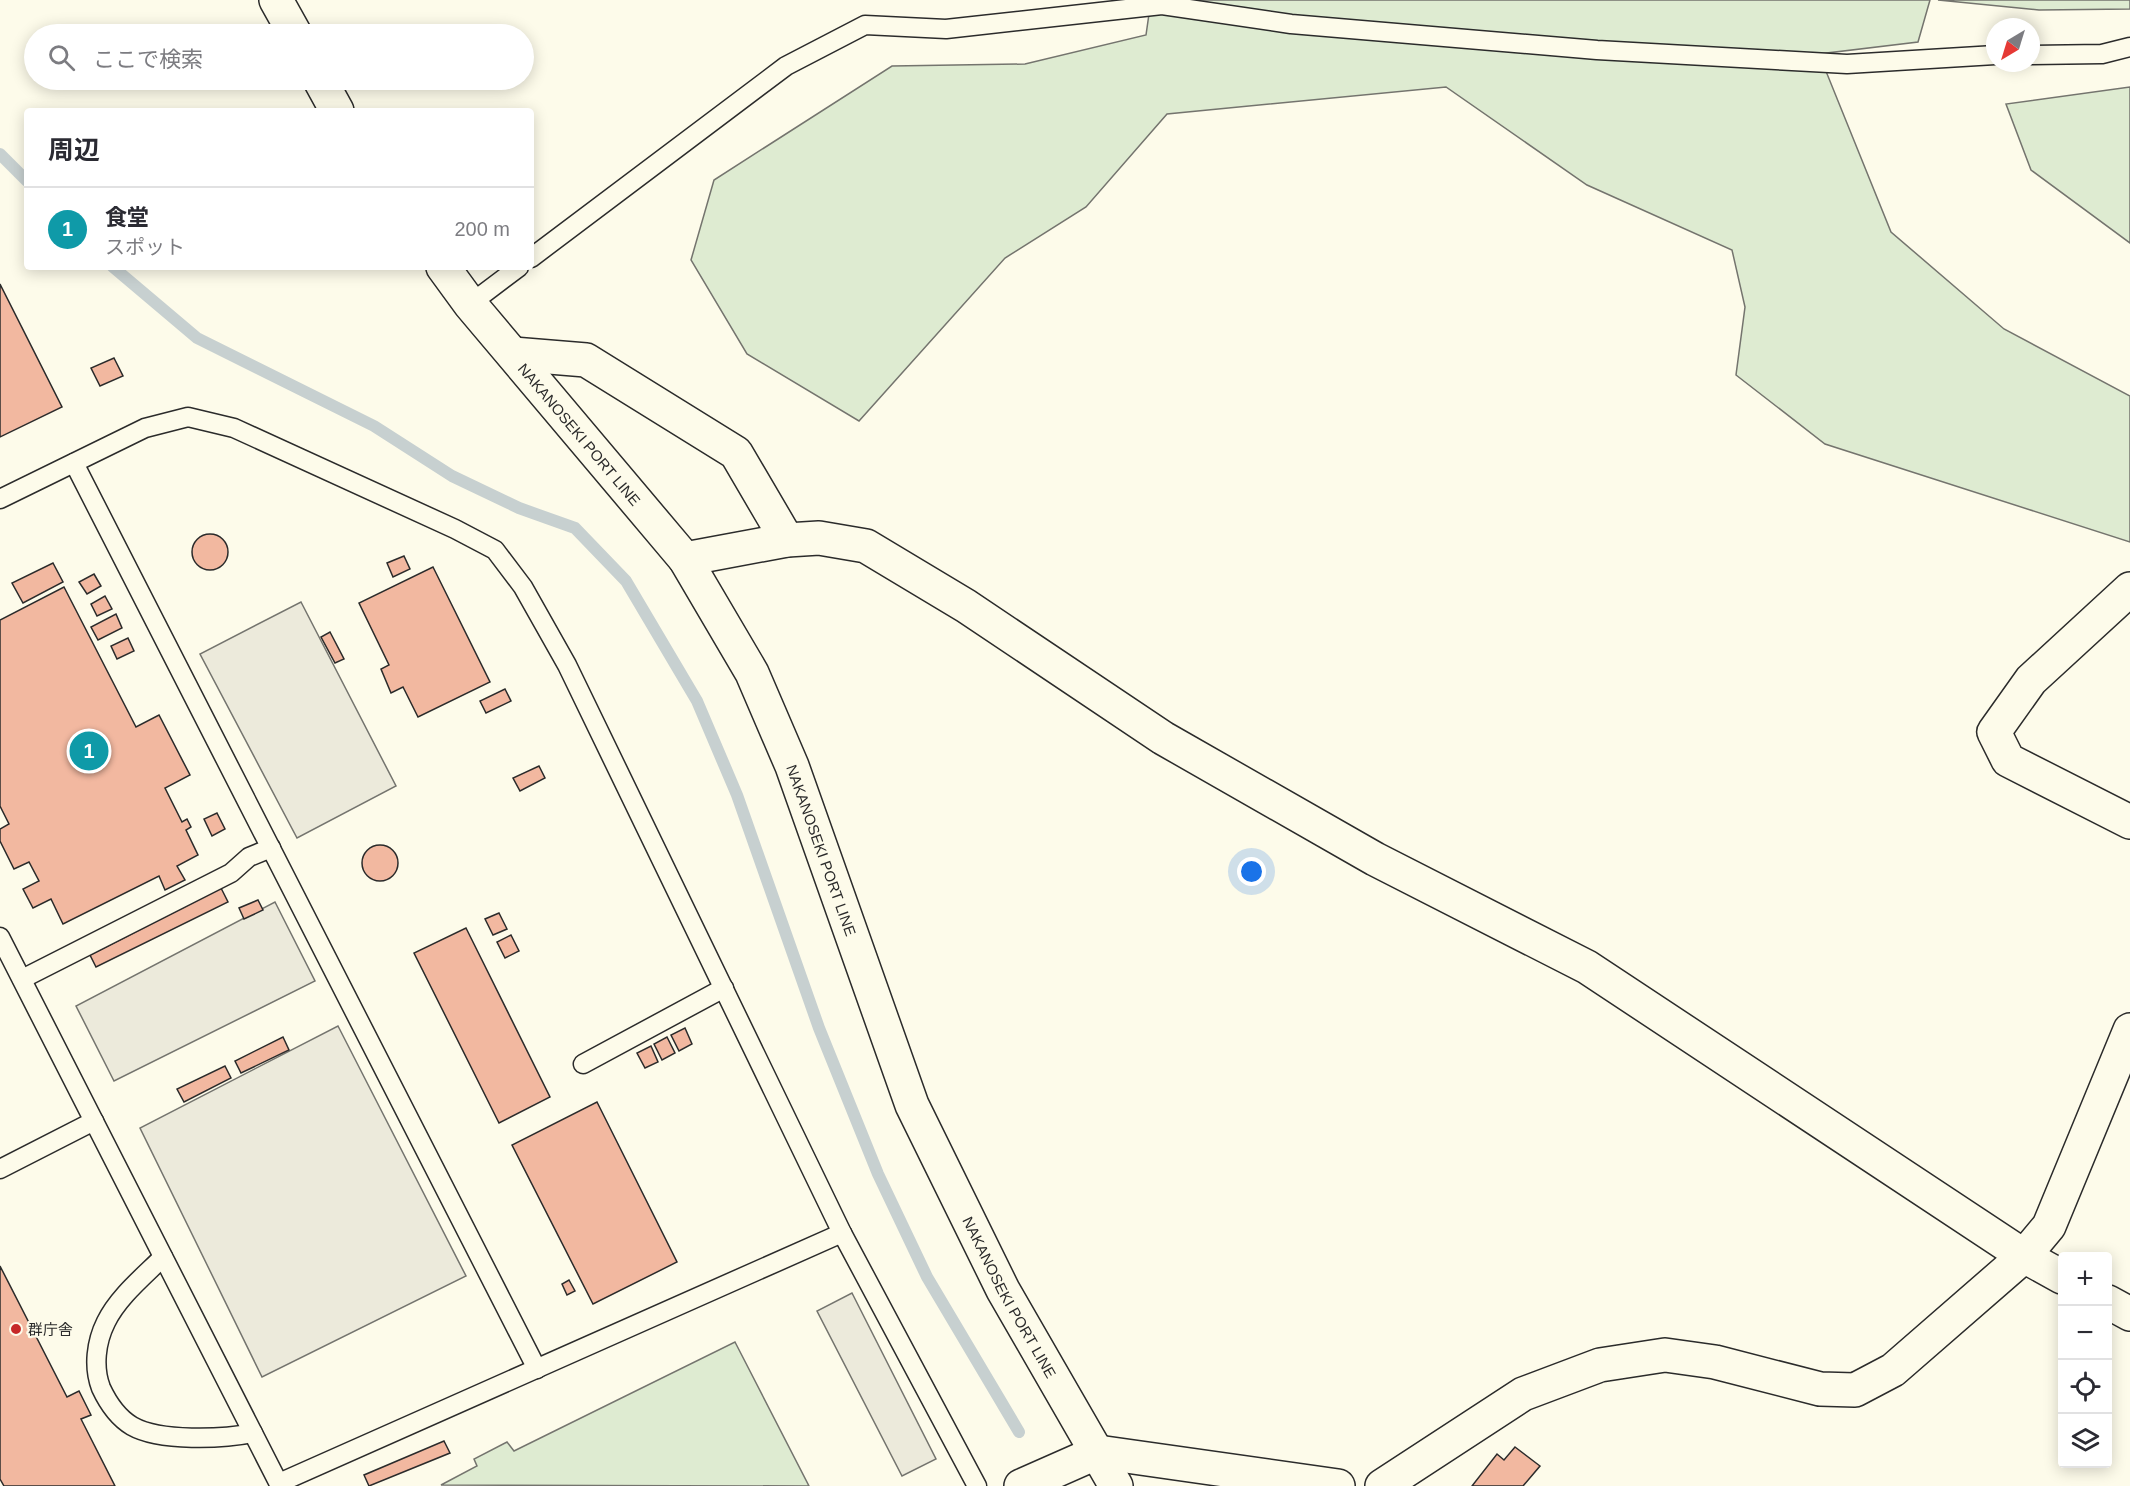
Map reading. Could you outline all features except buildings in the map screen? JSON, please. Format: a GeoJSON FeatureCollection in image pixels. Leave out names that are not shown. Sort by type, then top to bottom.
{"type":"FeatureCollection","features":[{"type":"Feature","properties":{"kind":"street"},"geometry":{"type":"LineString","coordinates":[[276,0],[289,24]]}},
{"type":"Feature","properties":{"kind":"street"},"geometry":{"type":"LineString","coordinates":[[325,90],[335,108]]}},
{"type":"Feature","properties":{"kind":"street","name":"NAKANOSEKI PORT LINE"},"geometry":{"type":"LineString","coordinates":[[445,270],[470,304],[685,559],[752,673],[792,766],[912,1105],[1003,1290],[1116,1486]]}},
{"type":"Feature","properties":{"kind":"street"},"geometry":{"type":"LineString","coordinates":[[513,354],[586,360],[736,453],[787,540]]}},
{"type":"Feature","properties":{"kind":"street"},"geometry":{"type":"LineString","coordinates":[[685,559],[787,540],[819,538],[866,546],[966,606],[1163,738],[1375,859],[1587,968],[2024,1256],[2058,1275]]}},
{"type":"Feature","properties":{"kind":"street"},"geometry":{"type":"LineString","coordinates":[[2130,589],[2031,680],[1994,732],[2008,760],[2130,822]]}},
{"type":"Feature","properties":{"kind":"street"},"geometry":{"type":"LineString","coordinates":[[1382,1486],[1522,1394],[1600,1365],[1665,1355],[1715,1362],[1820,1389],[1855,1390],[1901,1363],[2024,1256],[2049,1226],[2130,1030]]}},
{"type":"Feature","properties":{"kind":"street"},"geometry":{"type":"LineString","coordinates":[[2112,1304],[2130,1314]]}},
{"type":"Feature","properties":{"kind":"street"},"geometry":{"type":"LineString","coordinates":[[1021,1486],[1098,1452],[1338,1486]]}},
{"type":"Feature","properties":{"kind":"lane"},"geometry":{"type":"LineString","coordinates":[[534,256],[786,66],[865,25],[946,28],[1162,6],[1291,24],[1597,50],[1847,64],[1986,56]]}},
{"type":"Feature","properties":{"kind":"lane"},"geometry":{"type":"LineString","coordinates":[[2040,55],[2102,54],[2130,47]]}},
{"type":"Feature","properties":{"kind":"lane"},"geometry":{"type":"LineString","coordinates":[[470,304],[515,270]]}},
{"type":"Feature","properties":{"kind":"lane"},"geometry":{"type":"LineString","coordinates":[[0,499],[145,428],[188,417],[234,428],[455,529],[495,550],[523,587],[567,665],[842,1233],[977,1486]]}},
{"type":"Feature","properties":{"kind":"lane"},"geometry":{"type":"LineString","coordinates":[[74,462],[537,1369]]}},
{"type":"Feature","properties":{"kind":"lane"},"geometry":{"type":"LineString","coordinates":[[22,979],[231,873],[249,857],[271,848]]}},
{"type":"Feature","properties":{"kind":"lane"},"geometry":{"type":"LineString","coordinates":[[0,938],[279,1485],[842,1233]]}},
{"type":"Feature","properties":{"kind":"lane"},"geometry":{"type":"LineString","coordinates":[[583,1064],[724,988]]}},
{"type":"Feature","properties":{"kind":"lane"},"geometry":{"type":"LineString","coordinates":[[0,1169],[94,1121]]}},
{"type":"Feature","properties":{"kind":"lane"},"geometry":{"type":"LineString","coordinates":[[164,1257],[133,1286],[106,1321],[96,1354],[96,1376],[108,1405],[132,1426],[162,1435],[225,1439],[253,1433]]}},
{"type":"Feature","properties":{"kind":"green space"},"geometry":{"type":"Polygon","coordinates":[[[1151,0],[1930,0],[1918,42],[1819,54],[1891,232],[2004,329],[2130,396],[2130,542],[1825,444],[1736,375],[1745,307],[1732,250],[1587,185],[1446,87],[1167,114],[1086,207],[1005,258],[859,421],[747,354],[691,260],[714,180],[892,66],[1025,64],[1146,35],[1151,0]]]}},
{"type":"Feature","properties":{"kind":"green space"},"geometry":{"type":"Polygon","coordinates":[[[1938,0],[2130,0],[2130,9],[2039,10],[1938,0]]]}},
{"type":"Feature","properties":{"kind":"green space"},"geometry":{"type":"Polygon","coordinates":[[[2130,87],[2130,243],[2031,170],[2006,104],[2130,87]]]}},
{"type":"Feature","properties":{"kind":"green space"},"geometry":{"type":"Polygon","coordinates":[[[735,1342],[809,1486],[441,1485],[477,1466],[474,1459],[507,1442],[514,1451],[735,1342]]]}},
{"type":"Feature","properties":{"kind":"shaded area"},"geometry":{"type":"Polygon","coordinates":[[[301,602],[396,786],[297,838],[200,654],[301,602]]]}},
{"type":"Feature","properties":{"kind":"shaded area"},"geometry":{"type":"Polygon","coordinates":[[[275,902],[315,981],[114,1081],[76,1006],[275,902]]]}},
{"type":"Feature","properties":{"kind":"shaded area"},"geometry":{"type":"Polygon","coordinates":[[[338,1026],[466,1276],[262,1377],[140,1128],[338,1026]]]}},
{"type":"Feature","properties":{"kind":"shaded area"},"geometry":{"type":"Polygon","coordinates":[[[852,1293],[936,1459],[902,1476],[817,1311],[852,1293]]]}},
{"type":"Feature","properties":{"kind":"waterway"},"geometry":{"type":"LineString","coordinates":[[0,154],[24,178]]}},
{"type":"Feature","properties":{"kind":"waterway"},"geometry":{"type":"LineString","coordinates":[[117,270],[197,338],[374,426],[452,476],[519,508],[575,528],[626,581],[697,701],[737,795],[819,1028],[878,1174],[927,1277],[1019,1432]]}},
{"type":"Feature","properties":{"kind":"place","name":"食堂"},"geometry":{"type":"Point","coordinates":[89,751]}},
{"type":"Feature","properties":{"kind":"place","name":"群庁舎"},"geometry":{"type":"Point","coordinates":[16,1329]}}]}
